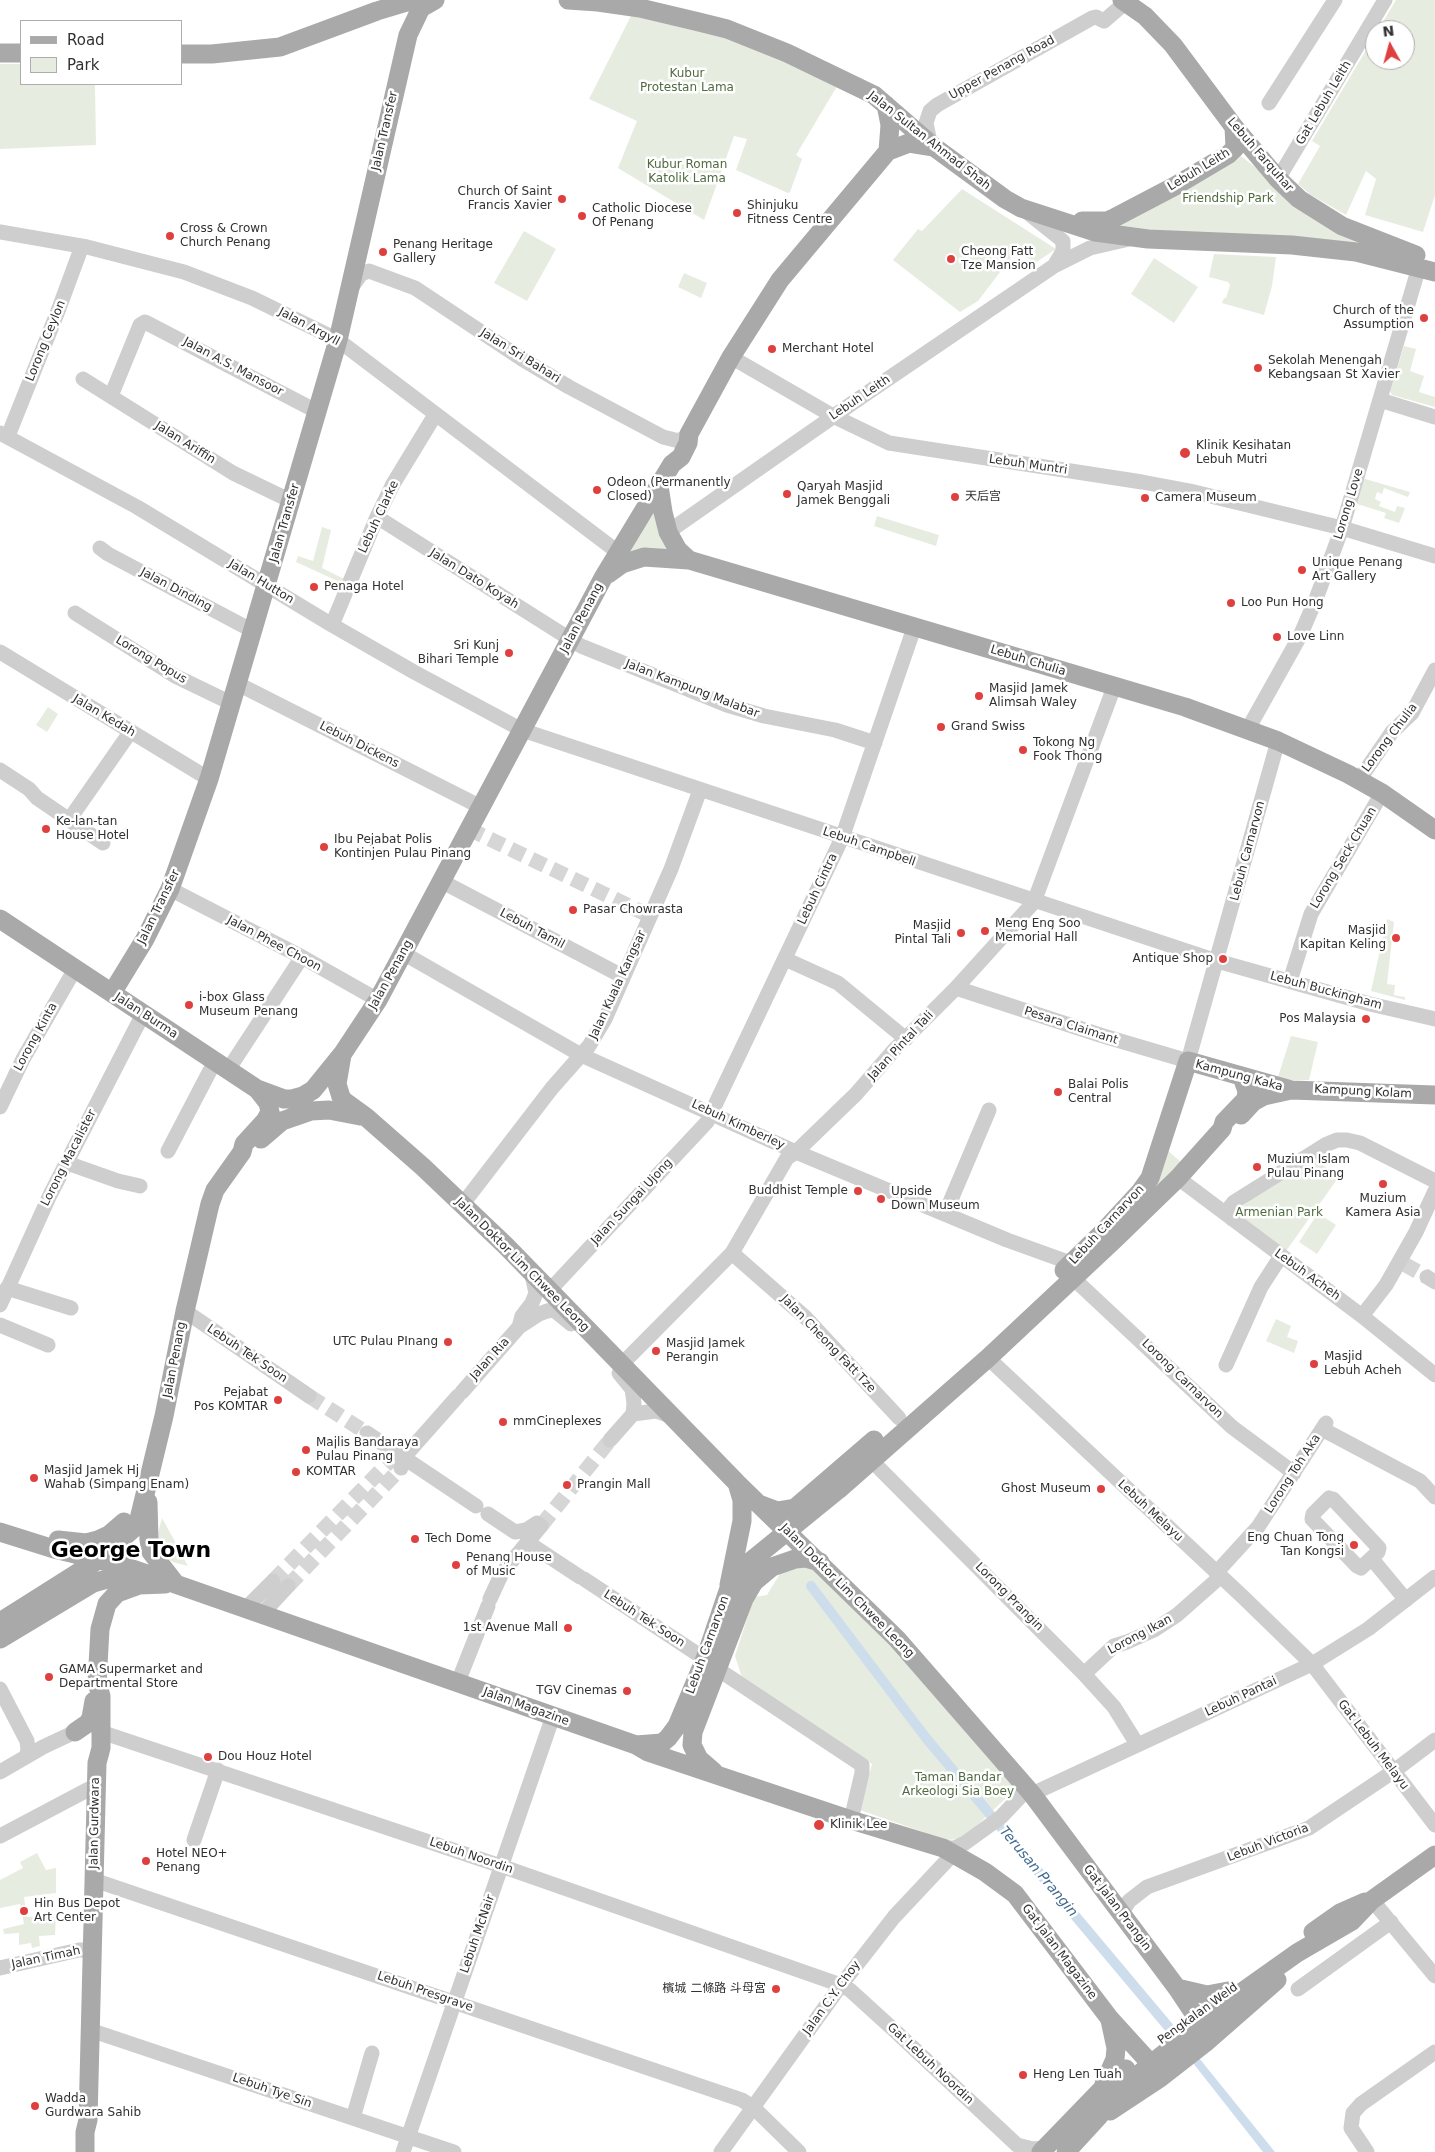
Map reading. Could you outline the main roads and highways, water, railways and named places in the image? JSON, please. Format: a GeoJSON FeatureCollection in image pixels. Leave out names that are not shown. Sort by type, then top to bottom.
{"type":"FeatureCollection","features":[{"type":"Feature","properties":{"kind":"main road"},"geometry":{"type":"LineString","coordinates":[[182,46],[218,45],[278,38],[383,4],[423,0]]}},
{"type":"Feature","properties":{"kind":"main road","name":"Jalan Transfer"},"geometry":{"type":"LineString","coordinates":[[112,993],[145,939],[170,889],[208,779],[338,340],[408,35],[421,8],[435,0]]}},
{"type":"Feature","properties":{"kind":"main road","name":"Jalan Sultan Ahmad Shah"},"geometry":{"type":"LineString","coordinates":[[568,0],[640,8],[699,22],[727,29],[794,56],[855,85],[886,105],[990,189],[1021,208],[1095,232],[1134,238],[1292,245],[1356,252],[1430,267]]}},
{"type":"Feature","properties":{"kind":"main road"},"geometry":{"type":"LineString","coordinates":[[676,0],[680,10],[699,22]]}},
{"type":"Feature","properties":{"kind":"main road","name":"Lebuh Farquhar"},"geometry":{"type":"LineString","coordinates":[[1124,1],[1145,16],[1173,46],[1234,127],[1278,179],[1299,199],[1342,226],[1430,267]]}},
{"type":"Feature","properties":{"kind":"main road"},"geometry":{"type":"LineString","coordinates":[[383,4],[402,16],[408,35]]}},
{"type":"Feature","properties":{"kind":"main road"},"geometry":{"type":"LineString","coordinates":[[182,54],[212,54],[280,47],[383,4]]}},
{"type":"Feature","properties":{"kind":"main road"},"geometry":{"type":"LineString","coordinates":[[0,45],[20,45]]}},
{"type":"Feature","properties":{"kind":"main road"},"geometry":{"type":"LineString","coordinates":[[0,53],[20,53]]}},
{"type":"Feature","properties":{"kind":"main road"},"geometry":{"type":"LineString","coordinates":[[886,105],[890,125],[888,151],[909,143],[932,144]]}},
{"type":"Feature","properties":{"kind":"main road","name":"Lebuh Leith"},"geometry":{"type":"LineString","coordinates":[[1058,220],[1107,221],[1175,186],[1233,151],[1236,144],[1234,127]]}},
{"type":"Feature","properties":{"kind":"main road","name":"Jalan Penang"},"geometry":{"type":"LineString","coordinates":[[297,1098],[314,1090],[343,1053],[378,1000],[603,578],[672,464],[681,457],[688,443],[688,435],[731,357],[787,270],[888,151]]}},
{"type":"Feature","properties":{"kind":"main road"},"geometry":{"type":"LineString","coordinates":[[659,486],[668,532],[678,550],[689,560]]}},
{"type":"Feature","properties":{"kind":"main road","name":"Lebuh Chulia"},"geometry":{"type":"LineString","coordinates":[[603,578],[622,564],[644,557],[689,560],[1185,707],[1278,741],[1360,780],[1435,830]]}},
{"type":"Feature","properties":{"kind":"main road","name":"Jalan Burma"},"geometry":{"type":"LineString","coordinates":[[0,919],[257,1088],[284,1099],[297,1098]]}},
{"type":"Feature","properties":{"kind":"main road","name":"Jalan Doktor Lim Chwee Leong"},"geometry":{"type":"LineString","coordinates":[[343,1053],[338,1078],[338,1091],[344,1101],[366,1117],[423,1167],[531,1271],[737,1483],[897,1639],[1032,1794]]}},
{"type":"Feature","properties":{"kind":"main road","name":"Kampung Kaka"},"geometry":{"type":"LineString","coordinates":[[1188,1061],[1291,1090]]}},
{"type":"Feature","properties":{"kind":"main road","name":"Lebuh Carnarvon"},"geometry":{"type":"LineString","coordinates":[[760,1505],[777,1511],[794,1508],[1077,1270],[1150,1178],[1188,1061]]}},
{"type":"Feature","properties":{"kind":"main road","name":"Lebuh Carnarvon"},"geometry":{"type":"LineString","coordinates":[[1222,1129],[1224,1122],[1246,1099],[1247,1091],[1242,1077]]}},
{"type":"Feature","properties":{"kind":"main road"},"geometry":{"type":"LineString","coordinates":[[1394,1092],[1404,1089],[1435,1087]]}},
{"type":"Feature","properties":{"kind":"main road","name":"Jalan Penang"},"geometry":{"type":"LineString","coordinates":[[0,1622],[98,1560],[132,1529],[139,1519],[164,1416],[184,1311],[210,1204],[215,1190],[242,1152],[244,1144],[269,1116],[268,1103],[257,1088]]}},
{"type":"Feature","properties":{"kind":"main road","name":"Lebuh Carnarvon"},"geometry":{"type":"LineString","coordinates":[[719,1776],[699,1759],[692,1745],[693,1732],[712,1664],[728,1591],[752,1560],[838,1490],[988,1358],[1077,1270],[1178,1178],[1222,1129],[1230,1125],[1257,1099],[1291,1090]]}},
{"type":"Feature","properties":{"kind":"main road","name":"Kampung Kolam"},"geometry":{"type":"LineString","coordinates":[[1291,1090],[1394,1092],[1404,1095],[1435,1095]]}},
{"type":"Feature","properties":{"kind":"main road","name":"Jalan Penang"},"geometry":{"type":"LineString","coordinates":[[242,1152],[251,1149],[282,1121],[296,1115],[312,1111],[329,1110],[366,1117]]}},
{"type":"Feature","properties":{"kind":"main road"},"geometry":{"type":"LineString","coordinates":[[728,1591],[742,1521],[742,1500],[737,1483]]}},
{"type":"Feature","properties":{"kind":"main road"},"geometry":{"type":"LineString","coordinates":[[0,1524],[53,1539],[86,1543],[98,1540],[118,1528],[146,1494]]}},
{"type":"Feature","properties":{"kind":"main road"},"geometry":{"type":"LineString","coordinates":[[146,1494],[149,1506],[149,1540],[152,1552],[176,1584]]}},
{"type":"Feature","properties":{"kind":"main road","name":"Jalan Magazine"},"geometry":{"type":"LineString","coordinates":[[0,1532],[121,1565],[636,1745],[648,1752],[949,1851]]}},
{"type":"Feature","properties":{"kind":"main road","name":"Lebuh Carnarvon"},"geometry":{"type":"LineString","coordinates":[[636,1745],[662,1742],[673,1733],[712,1664],[754,1582],[772,1567],[795,1559],[806,1558],[820,1562]]}},
{"type":"Feature","properties":{"kind":"main road"},"geometry":{"type":"LineString","coordinates":[[0,1638],[94,1583],[121,1575],[153,1576]]}},
{"type":"Feature","properties":{"kind":"main road","name":"Jalan Gurdwara"},"geometry":{"type":"LineString","coordinates":[[85,2152],[85,2132],[88,2120],[96,1787],[97,1763],[101,1748],[100,1696],[97,1683],[101,1624],[107,1604],[122,1590],[153,1583],[176,1584]]}},
{"type":"Feature","properties":{"kind":"main road"},"geometry":{"type":"LineString","coordinates":[[97,1683],[91,1718],[88,1723],[75,1732],[88,1736],[92,1740],[97,1763]]}},
{"type":"Feature","properties":{"kind":"main road","name":"Gat Jalan Prangin"},"geometry":{"type":"LineString","coordinates":[[1032,1794],[1177,1988],[1194,2027]]}},
{"type":"Feature","properties":{"kind":"main road","name":"Gat Jalan Magazine"},"geometry":{"type":"LineString","coordinates":[[949,1851],[985,1872],[1015,1894],[1110,2019],[1147,2059]]}},
{"type":"Feature","properties":{"kind":"main road","name":"Pengkalan Weld"},"geometry":{"type":"LineString","coordinates":[[1043,2150],[1101,2090],[1147,2059],[1172,2049],[1194,2027],[1298,1954],[1352,1921],[1372,1900],[1435,1854]]}},
{"type":"Feature","properties":{"kind":"main road","name":"Pengkalan Weld"},"geometry":{"type":"LineString","coordinates":[[1099,2116],[1124,2103],[1172,2049],[1228,1991],[1340,1913],[1372,1900]]}},
{"type":"Feature","properties":{"kind":"main road"},"geometry":{"type":"LineString","coordinates":[[1177,1988],[1207,1995],[1228,1991]]}},
{"type":"Feature","properties":{"kind":"main road"},"geometry":{"type":"LineString","coordinates":[[1101,2090],[1115,2059],[1116,2048],[1110,2019]]}},
{"type":"Feature","properties":{"kind":"main road","name":"Pengkalan Weld"},"geometry":{"type":"LineString","coordinates":[[1066,2152],[1147,2059]]}},
{"type":"Feature","properties":{"kind":"main road","name":"Jalan Gurdwara"},"geometry":{"type":"LineString","coordinates":[[88,2120],[92,2131],[93,2152]]}},
{"type":"Feature","properties":{"kind":"water"},"geometry":{"type":"Polygon","coordinates":[[[1199,2058],[1275,2152],[1263,2152],[1193,2063],[1199,2058]]]}},
{"type":"Feature","properties":{"kind":"waterway","name":"Terusan Prangin"},"geometry":{"type":"LineString","coordinates":[[811,1586],[926,1738],[1182,2043]]}},
{"type":"Feature","properties":{"kind":"tunnel"},"geometry":{"type":"LineString","coordinates":[[469,829],[650,916]]}},
{"type":"Feature","properties":{"kind":"tunnel"},"geometry":{"type":"LineString","coordinates":[[1404,1264],[1427,1277]]}},
{"type":"Feature","properties":{"kind":"tunnel"},"geometry":{"type":"LineString","coordinates":[[309,1396],[367,1433]]}},
{"type":"Feature","properties":{"kind":"tunnel"},"geometry":{"type":"LineString","coordinates":[[541,1526],[610,1440]]}},
{"type":"Feature","properties":{"kind":"tunnel"},"geometry":{"type":"LineString","coordinates":[[273,1581],[390,1461]]}},
{"type":"Feature","properties":{"kind":"tunnel"},"geometry":{"type":"LineString","coordinates":[[288,1586],[401,1468]]}},
{"type":"Feature","properties":{"kind":"place","name":"Church Of Saint Francis Xavier"},"geometry":{"type":"Point","coordinates":[562,199]}},
{"type":"Feature","properties":{"kind":"place","name":"Shinjuku Fitness Centre"},"geometry":{"type":"Point","coordinates":[737,213]}},
{"type":"Feature","properties":{"kind":"place","name":"Catholic Diocese Of Penang"},"geometry":{"type":"Point","coordinates":[582,216]}},
{"type":"Feature","properties":{"kind":"place","name":"Cross & Crown Church Penang"},"geometry":{"type":"Point","coordinates":[170,236]}},
{"type":"Feature","properties":{"kind":"place","name":"Penang Heritage Gallery"},"geometry":{"type":"Point","coordinates":[383,252]}},
{"type":"Feature","properties":{"kind":"place","name":"Cheong Fatt Tze Mansion"},"geometry":{"type":"Point","coordinates":[951,259]}},
{"type":"Feature","properties":{"kind":"place","name":"Church of the Assumption"},"geometry":{"type":"Point","coordinates":[1424,318]}},
{"type":"Feature","properties":{"kind":"place","name":"Merchant Hotel"},"geometry":{"type":"Point","coordinates":[772,349]}},
{"type":"Feature","properties":{"kind":"place","name":"Sekolah Menengah Kebangsaan St Xavier"},"geometry":{"type":"Point","coordinates":[1258,368]}},
{"type":"Feature","properties":{"kind":"place","name":"Klinik Kesihatan Lebuh Mutri"},"geometry":{"type":"Point","coordinates":[1185,453]}},
{"type":"Feature","properties":{"kind":"place","name":"Odeon (Permanently Closed)"},"geometry":{"type":"Point","coordinates":[597,490]}},
{"type":"Feature","properties":{"kind":"place","name":"Qaryah Masjid Jamek Benggali"},"geometry":{"type":"Point","coordinates":[787,494]}},
{"type":"Feature","properties":{"kind":"place","name":"天后宫"},"geometry":{"type":"Point","coordinates":[955,497]}},
{"type":"Feature","properties":{"kind":"place","name":"Camera Museum"},"geometry":{"type":"Point","coordinates":[1145,498]}},
{"type":"Feature","properties":{"kind":"place","name":"Unique Penang Art Gallery"},"geometry":{"type":"Point","coordinates":[1302,570]}},
{"type":"Feature","properties":{"kind":"place","name":"Penaga Hotel"},"geometry":{"type":"Point","coordinates":[314,587]}},
{"type":"Feature","properties":{"kind":"place","name":"Loo Pun Hong"},"geometry":{"type":"Point","coordinates":[1231,603]}},
{"type":"Feature","properties":{"kind":"place","name":"Love Linn"},"geometry":{"type":"Point","coordinates":[1277,637]}},
{"type":"Feature","properties":{"kind":"place","name":"Sri Kunj Bihari Temple"},"geometry":{"type":"Point","coordinates":[509,653]}},
{"type":"Feature","properties":{"kind":"place","name":"Masjid Jamek Alimsah Waley"},"geometry":{"type":"Point","coordinates":[979,696]}},
{"type":"Feature","properties":{"kind":"place","name":"Grand Swiss"},"geometry":{"type":"Point","coordinates":[941,727]}},
{"type":"Feature","properties":{"kind":"place","name":"Tokong Ng Fook Thong"},"geometry":{"type":"Point","coordinates":[1023,750]}},
{"type":"Feature","properties":{"kind":"place","name":"Ke-lan-tan House Hotel"},"geometry":{"type":"Point","coordinates":[46,829]}},
{"type":"Feature","properties":{"kind":"place","name":"Ibu Pejabat Polis Kontinjen Pulau Pinang"},"geometry":{"type":"Point","coordinates":[324,847]}},
{"type":"Feature","properties":{"kind":"place","name":"Pasar Chowrasta"},"geometry":{"type":"Point","coordinates":[573,910]}},
{"type":"Feature","properties":{"kind":"place","name":"Meng Eng Soo Memorial Hall"},"geometry":{"type":"Point","coordinates":[985,931]}},
{"type":"Feature","properties":{"kind":"place","name":"Masjid Pintal Tali"},"geometry":{"type":"Point","coordinates":[961,933]}},
{"type":"Feature","properties":{"kind":"place","name":"Masjid Kapitan Keling"},"geometry":{"type":"Point","coordinates":[1396,938]}},
{"type":"Feature","properties":{"kind":"place","name":"Antique Shop"},"geometry":{"type":"Point","coordinates":[1223,959]}},
{"type":"Feature","properties":{"kind":"place","name":"i-box Glass Museum Penang"},"geometry":{"type":"Point","coordinates":[189,1005]}},
{"type":"Feature","properties":{"kind":"place","name":"Pos Malaysia"},"geometry":{"type":"Point","coordinates":[1366,1019]}},
{"type":"Feature","properties":{"kind":"place","name":"Balai Polis Central"},"geometry":{"type":"Point","coordinates":[1058,1092]}},
{"type":"Feature","properties":{"kind":"place","name":"Muzium Islam Pulau Pinang"},"geometry":{"type":"Point","coordinates":[1257,1167]}},
{"type":"Feature","properties":{"kind":"place","name":"Muzium Kamera Asia"},"geometry":{"type":"Point","coordinates":[1383,1184]}},
{"type":"Feature","properties":{"kind":"place","name":"Buddhist Temple"},"geometry":{"type":"Point","coordinates":[858,1191]}},
{"type":"Feature","properties":{"kind":"place","name":"Upside Down Museum"},"geometry":{"type":"Point","coordinates":[881,1199]}},
{"type":"Feature","properties":{"kind":"place","name":"UTC Pulau PInang"},"geometry":{"type":"Point","coordinates":[448,1342]}},
{"type":"Feature","properties":{"kind":"place","name":"Masjid Jamek Perangin"},"geometry":{"type":"Point","coordinates":[656,1351]}},
{"type":"Feature","properties":{"kind":"place","name":"Masjid Lebuh Acheh"},"geometry":{"type":"Point","coordinates":[1314,1364]}},
{"type":"Feature","properties":{"kind":"place","name":"Pejabat Pos KOMTAR"},"geometry":{"type":"Point","coordinates":[278,1400]}},
{"type":"Feature","properties":{"kind":"place","name":"mmCineplexes"},"geometry":{"type":"Point","coordinates":[503,1422]}},
{"type":"Feature","properties":{"kind":"place","name":"Majlis Bandaraya Pulau Pinang"},"geometry":{"type":"Point","coordinates":[306,1450]}},
{"type":"Feature","properties":{"kind":"place","name":"KOMTAR"},"geometry":{"type":"Point","coordinates":[296,1472]}},
{"type":"Feature","properties":{"kind":"place","name":"Masjid Jamek Hj Wahab (Simpang Enam)"},"geometry":{"type":"Point","coordinates":[34,1478]}},
{"type":"Feature","properties":{"kind":"place","name":"Prangin Mall"},"geometry":{"type":"Point","coordinates":[567,1485]}},
{"type":"Feature","properties":{"kind":"place","name":"Ghost Museum"},"geometry":{"type":"Point","coordinates":[1101,1489]}},
{"type":"Feature","properties":{"kind":"place","name":"Tech Dome"},"geometry":{"type":"Point","coordinates":[415,1539]}},
{"type":"Feature","properties":{"kind":"place","name":"Eng Chuan Tong Tan Kongsi"},"geometry":{"type":"Point","coordinates":[1354,1545]}},
{"type":"Feature","properties":{"kind":"place","name":"Penang House of Music"},"geometry":{"type":"Point","coordinates":[456,1565]}},
{"type":"Feature","properties":{"kind":"place","name":"1st Avenue Mall"},"geometry":{"type":"Point","coordinates":[568,1628]}},
{"type":"Feature","properties":{"kind":"place","name":"GAMA Supermarket and Departmental Store"},"geometry":{"type":"Point","coordinates":[49,1677]}},
{"type":"Feature","properties":{"kind":"place","name":"TGV Cinemas"},"geometry":{"type":"Point","coordinates":[627,1691]}},
{"type":"Feature","properties":{"kind":"place","name":"Dou Houz Hotel"},"geometry":{"type":"Point","coordinates":[208,1757]}},
{"type":"Feature","properties":{"kind":"place","name":"Klinik Lee"},"geometry":{"type":"Point","coordinates":[819,1825]}},
{"type":"Feature","properties":{"kind":"place","name":"Hotel NEO+ Penang"},"geometry":{"type":"Point","coordinates":[146,1861]}},
{"type":"Feature","properties":{"kind":"place","name":"Hin Bus Depot Art Center"},"geometry":{"type":"Point","coordinates":[24,1911]}},
{"type":"Feature","properties":{"kind":"place","name":"檳城 二條路 斗母宮"},"geometry":{"type":"Point","coordinates":[776,1989]}},
{"type":"Feature","properties":{"kind":"place","name":"Heng Len Tuah"},"geometry":{"type":"Point","coordinates":[1023,2075]}},
{"type":"Feature","properties":{"kind":"place","name":"Wadda Gurdwara Sahib"},"geometry":{"type":"Point","coordinates":[35,2106]}},
{"type":"Feature","properties":{"kind":"district","name":"George Town"},"geometry":{"type":"Point","coordinates":[131,1551]}},
{"type":"Feature","properties":{"kind":"park label","name":"Kubur Protestan Lama"},"geometry":{"type":"Point","coordinates":[687,81]}},
{"type":"Feature","properties":{"kind":"park label","name":"Kubur Roman Katolik Lama"},"geometry":{"type":"Point","coordinates":[687,172]}},
{"type":"Feature","properties":{"kind":"park label","name":"Friendship Park"},"geometry":{"type":"Point","coordinates":[1228,199]}},
{"type":"Feature","properties":{"kind":"park label","name":"Armenian Park"},"geometry":{"type":"Point","coordinates":[1279,1213]}},
{"type":"Feature","properties":{"kind":"park label","name":"Taman Bandar Arkeologi Sia Boey"},"geometry":{"type":"Point","coordinates":[958,1785]}}]}
